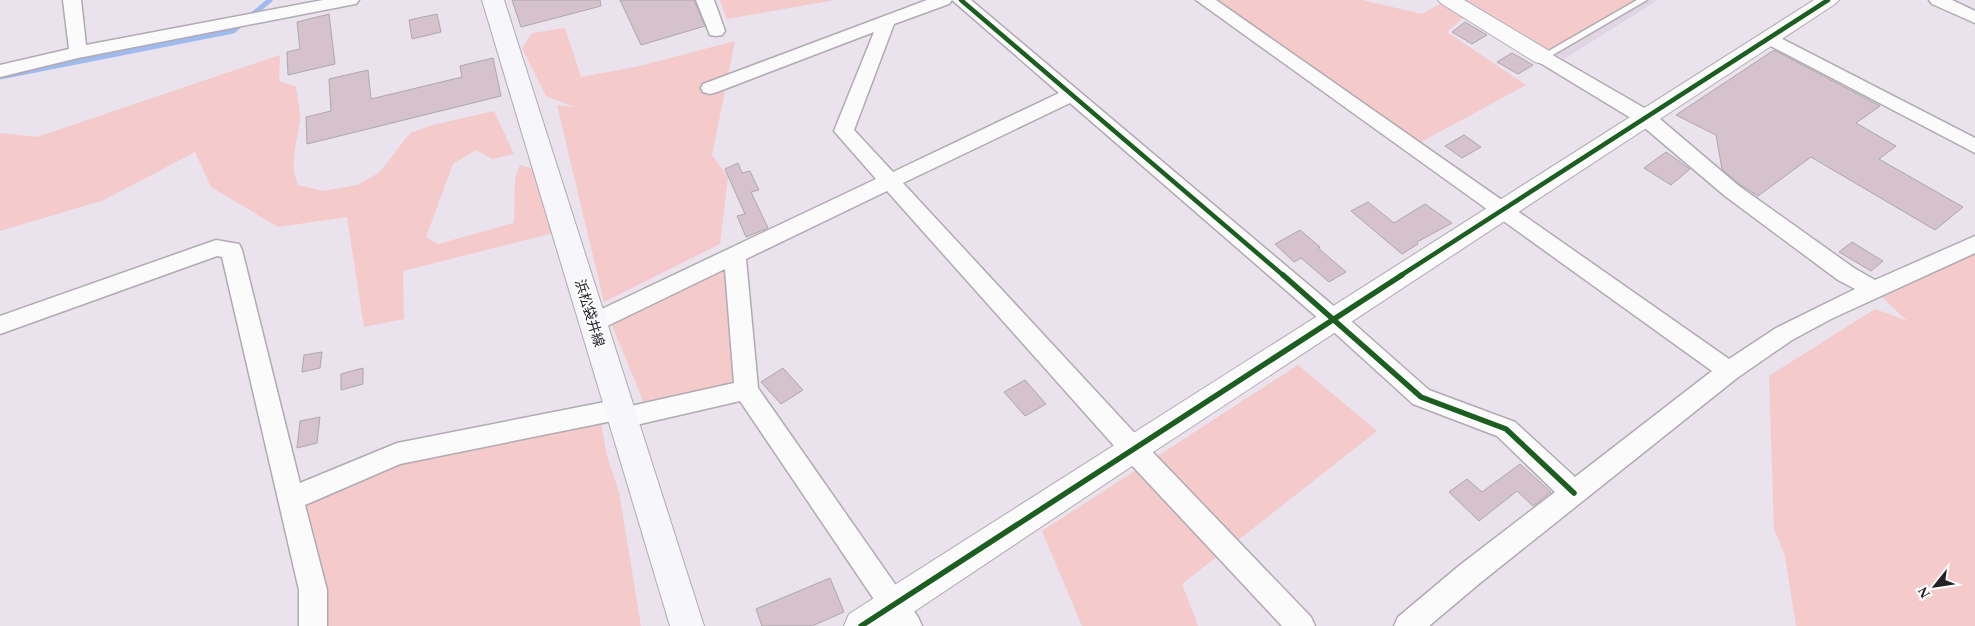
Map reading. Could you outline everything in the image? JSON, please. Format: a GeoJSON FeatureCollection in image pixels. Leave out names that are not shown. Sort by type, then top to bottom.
{"type":"FeatureCollection","features":[{"type":"Feature","properties":{"kind":"main road","name":"浜松袋井線"},"geometry":{"type":"LineString","coordinates":[[493,0],[686,626]]}},
{"type":"Feature","properties":{"kind":"street"},"geometry":{"type":"LineString","coordinates":[[72,0],[78,52]]}},
{"type":"Feature","properties":{"kind":"street"},"geometry":{"type":"LineString","coordinates":[[233,22],[264,0]]}},
{"type":"Feature","properties":{"kind":"street"},"geometry":{"type":"LineString","coordinates":[[0,71],[78,52],[350,0]]}},
{"type":"Feature","properties":{"kind":"street"},"geometry":{"type":"LineString","coordinates":[[705,0],[716,31]]}},
{"type":"Feature","properties":{"kind":"street"},"geometry":{"type":"LineString","coordinates":[[710,88],[943,0]]}},
{"type":"Feature","properties":{"kind":"street"},"geometry":{"type":"LineString","coordinates":[[962,0],[1334,319],[1421,397],[1506,430],[1574,493]]}},
{"type":"Feature","properties":{"kind":"street"},"geometry":{"type":"LineString","coordinates":[[1205,0],[1729,371]]}},
{"type":"Feature","properties":{"kind":"street"},"geometry":{"type":"LineString","coordinates":[[1449,0],[1646,118],[1732,191],[1846,274],[1874,289]]}},
{"type":"Feature","properties":{"kind":"street"},"geometry":{"type":"LineString","coordinates":[[861,626],[901,616],[1133,449],[1828,0]]}},
{"type":"Feature","properties":{"kind":"street"},"geometry":{"type":"LineString","coordinates":[[1938,0],[1975,18]]}},
{"type":"Feature","properties":{"kind":"street"},"geometry":{"type":"LineString","coordinates":[[887,21],[844,131],[1133,449],[1301,626]]}},
{"type":"Feature","properties":{"kind":"street"},"geometry":{"type":"LineString","coordinates":[[1769,38],[1975,146]]}},
{"type":"Feature","properties":{"kind":"street"},"geometry":{"type":"LineString","coordinates":[[593,323],[1071,95]]}},
{"type":"Feature","properties":{"kind":"street"},"geometry":{"type":"LineString","coordinates":[[1408,626],[1470,574],[1729,371],[1784,334],[1874,289],[1975,244]]}},
{"type":"Feature","properties":{"kind":"street"},"geometry":{"type":"LineString","coordinates":[[0,325],[216,248],[231,250],[313,590],[313,626]]}},
{"type":"Feature","properties":{"kind":"street"},"geometry":{"type":"LineString","coordinates":[[735,255],[746,390],[901,616]]}},
{"type":"Feature","properties":{"kind":"street"},"geometry":{"type":"LineString","coordinates":[[291,499],[396,454],[746,390]]}},
{"type":"Feature","properties":{"kind":"lane"},"geometry":{"type":"LineString","coordinates":[[1542,57],[1643,0]]}},
{"type":"Feature","properties":{"kind":"shaded area"},"geometry":{"type":"Polygon","coordinates":[[[720,0],[835,0],[727,19],[720,0]]]}},
{"type":"Feature","properties":{"kind":"shaded area"},"geometry":{"type":"Polygon","coordinates":[[[1219,0],[1362,0],[1422,14],[1443,2],[1465,16],[1447,32],[1526,85],[1421,142],[1403,141],[1217,5],[1219,0]]]}},
{"type":"Feature","properties":{"kind":"shaded area"},"geometry":{"type":"Polygon","coordinates":[[[1465,0],[1658,0],[1564,59],[1465,0]]]}},
{"type":"Feature","properties":{"kind":"shaded area"},"geometry":{"type":"Polygon","coordinates":[[[1467,0],[1646,0],[1554,53],[1467,0]]]}},
{"type":"Feature","properties":{"kind":"shaded area"},"geometry":{"type":"Polygon","coordinates":[[[565,28],[581,77],[640,66],[735,41],[712,155],[728,177],[720,244],[604,302],[557,105],[575,107],[546,96],[522,48],[532,33],[565,28]]]}},
{"type":"Feature","properties":{"kind":"shaded area"},"geometry":{"type":"Polygon","coordinates":[[[280,55],[279,81],[296,87],[299,107],[300,119],[294,152],[295,177],[298,185],[323,191],[357,185],[379,173],[410,133],[433,125],[494,111],[514,154],[492,159],[476,150],[453,164],[426,237],[438,244],[514,223],[515,178],[520,165],[534,169],[553,233],[403,271],[404,319],[364,327],[347,217],[278,227],[211,187],[195,152],[104,200],[0,231],[0,133],[37,137],[280,55]]]}},
{"type":"Feature","properties":{"kind":"shaded area"},"geometry":{"type":"Polygon","coordinates":[[[1975,245],[1975,626],[1796,626],[1785,556],[1774,529],[1769,376],[1875,309],[1907,321],[1874,289],[1975,245]]]}},
{"type":"Feature","properties":{"kind":"shaded area"},"geometry":{"type":"Polygon","coordinates":[[[723,261],[746,390],[644,403],[608,316],[723,261]]]}},
{"type":"Feature","properties":{"kind":"shaded area"},"geometry":{"type":"Polygon","coordinates":[[[1298,365],[1377,431],[1182,584],[1198,626],[1082,626],[1042,531],[1298,365]]]}},
{"type":"Feature","properties":{"kind":"shaded area"},"geometry":{"type":"Polygon","coordinates":[[[601,422],[607,456],[619,492],[641,626],[326,626],[304,497],[407,455],[601,422]]]}},
{"type":"Feature","properties":{"kind":"building"},"geometry":{"type":"Polygon","coordinates":[[[512,0],[600,0],[601,6],[521,27],[512,0]]]}},
{"type":"Feature","properties":{"kind":"building"},"geometry":{"type":"Polygon","coordinates":[[[620,0],[694,0],[705,26],[641,45],[620,0]]]}},
{"type":"Feature","properties":{"kind":"building"},"geometry":{"type":"Polygon","coordinates":[[[329,14],[335,64],[288,75],[287,52],[300,49],[297,22],[329,14]]]}},
{"type":"Feature","properties":{"kind":"building"},"geometry":{"type":"Polygon","coordinates":[[[437,14],[441,32],[412,39],[409,20],[437,14]]]}},
{"type":"Feature","properties":{"kind":"building"},"geometry":{"type":"Polygon","coordinates":[[[1465,22],[1487,35],[1472,44],[1452,32],[1465,22]]]}},
{"type":"Feature","properties":{"kind":"building"},"geometry":{"type":"Polygon","coordinates":[[[1774,50],[1880,106],[1856,123],[1896,146],[1879,159],[1963,207],[1935,230],[1811,157],[1758,196],[1739,184],[1722,169],[1716,135],[1676,115],[1774,50]]]}},
{"type":"Feature","properties":{"kind":"building"},"geometry":{"type":"Polygon","coordinates":[[[1512,53],[1533,65],[1518,74],[1497,62],[1512,53]]]}},
{"type":"Feature","properties":{"kind":"building"},"geometry":{"type":"Polygon","coordinates":[[[493,58],[501,96],[307,144],[306,117],[331,111],[329,79],[368,70],[371,99],[462,77],[460,66],[493,58]]]}},
{"type":"Feature","properties":{"kind":"building"},"geometry":{"type":"Polygon","coordinates":[[[1464,135],[1481,147],[1462,158],[1445,146],[1464,135]]]}},
{"type":"Feature","properties":{"kind":"building"},"geometry":{"type":"Polygon","coordinates":[[[1666,152],[1690,169],[1671,185],[1644,168],[1666,152]]]}},
{"type":"Feature","properties":{"kind":"building"},"geometry":{"type":"Polygon","coordinates":[[[738,163],[742,173],[750,171],[759,190],[751,192],[768,228],[746,237],[737,216],[745,214],[725,169],[738,163]]]}},
{"type":"Feature","properties":{"kind":"building"},"geometry":{"type":"Polygon","coordinates":[[[1368,202],[1394,223],[1425,204],[1452,223],[1417,242],[1418,244],[1402,254],[1351,211],[1368,202]]]}},
{"type":"Feature","properties":{"kind":"building"},"geometry":{"type":"Polygon","coordinates":[[[1300,230],[1346,272],[1329,282],[1301,258],[1294,262],[1275,244],[1300,230]]]}},
{"type":"Feature","properties":{"kind":"building"},"geometry":{"type":"Polygon","coordinates":[[[1852,242],[1883,261],[1871,271],[1839,252],[1852,242]]]}},
{"type":"Feature","properties":{"kind":"building"},"geometry":{"type":"Polygon","coordinates":[[[322,352],[320,368],[302,372],[304,355],[322,352]]]}},
{"type":"Feature","properties":{"kind":"building"},"geometry":{"type":"Polygon","coordinates":[[[363,368],[363,384],[341,390],[341,374],[363,368]]]}},
{"type":"Feature","properties":{"kind":"building"},"geometry":{"type":"Polygon","coordinates":[[[783,368],[803,390],[781,404],[761,382],[783,368]]]}},
{"type":"Feature","properties":{"kind":"building"},"geometry":{"type":"Polygon","coordinates":[[[1025,380],[1046,404],[1025,416],[1004,392],[1025,380]]]}},
{"type":"Feature","properties":{"kind":"building"},"geometry":{"type":"Polygon","coordinates":[[[320,417],[317,443],[297,448],[300,421],[320,417]]]}},
{"type":"Feature","properties":{"kind":"building"},"geometry":{"type":"Polygon","coordinates":[[[1520,464],[1551,492],[1533,506],[1517,491],[1479,521],[1449,492],[1467,479],[1482,492],[1520,464]]]}},
{"type":"Feature","properties":{"kind":"building"},"geometry":{"type":"Polygon","coordinates":[[[830,578],[844,612],[812,626],[762,626],[756,609],[830,578]]]}},
{"type":"Feature","properties":{"kind":"waterway"},"geometry":{"type":"LineString","coordinates":[[0,77],[233,31],[270,0]]}},
{"type":"Feature","properties":{"kind":"cycle path"},"geometry":{"type":"LineString","coordinates":[[961,0],[1334,319],[1421,397],[1506,429],[1574,493]]}},
{"type":"Feature","properties":{"kind":"cycle path"},"geometry":{"type":"LineString","coordinates":[[861,626],[1828,0]]}}]}
